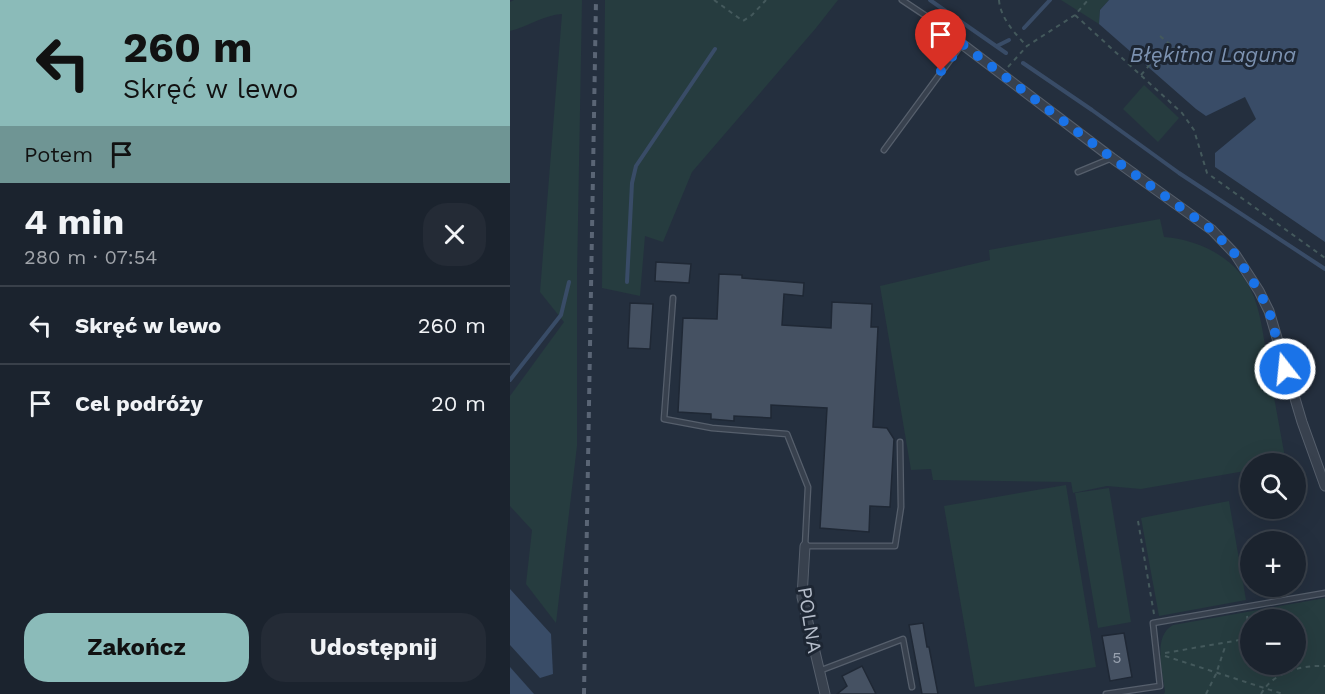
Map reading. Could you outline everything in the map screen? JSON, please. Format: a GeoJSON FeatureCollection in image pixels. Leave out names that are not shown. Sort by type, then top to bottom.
{"type":"FeatureCollection","features":[{"type":"Feature","properties":{"kind":"street"},"geometry":{"type":"LineString","coordinates":[[962,44],[1112,158],[1212,230],[1235,254],[1269,311],[1293,394],[1325,486]]}},
{"type":"Feature","properties":{"kind":"street","name":"POLNA"},"geometry":{"type":"LineString","coordinates":[[805,546],[802,597],[825,694]]}},
{"type":"Feature","properties":{"kind":"lane"},"geometry":{"type":"LineString","coordinates":[[884,150],[962,44],[956,36],[902,0]]}},
{"type":"Feature","properties":{"kind":"lane"},"geometry":{"type":"LineString","coordinates":[[1078,172],[1112,158]]}},
{"type":"Feature","properties":{"kind":"lane"},"geometry":{"type":"LineString","coordinates":[[673,298],[664,419],[712,428],[787,434],[808,487],[805,546],[895,546],[901,507],[900,442]]}},
{"type":"Feature","properties":{"kind":"lane"},"geometry":{"type":"LineString","coordinates":[[1106,694],[1160,686],[1153,623],[1325,593]]}},
{"type":"Feature","properties":{"kind":"lane"},"geometry":{"type":"LineString","coordinates":[[819,671],[903,639],[912,687]]}},
{"type":"Feature","properties":{"kind":"path"},"geometry":{"type":"LineString","coordinates":[[714,0],[743,21],[766,0]]}},
{"type":"Feature","properties":{"kind":"path"},"geometry":{"type":"LineString","coordinates":[[999,0],[999,8],[1018,37],[1027,46]]}},
{"type":"Feature","properties":{"kind":"path"},"geometry":{"type":"LineString","coordinates":[[1011,62],[1027,46],[1075,15],[1088,0]]}},
{"type":"Feature","properties":{"kind":"path"},"geometry":{"type":"LineString","coordinates":[[1075,15],[1182,113],[1194,130],[1207,173],[1325,258]]}},
{"type":"Feature","properties":{"kind":"path"},"geometry":{"type":"LineString","coordinates":[[1160,36],[1183,55]]}},
{"type":"Feature","properties":{"kind":"path"},"geometry":{"type":"LineString","coordinates":[[1141,75],[1168,42]]}},
{"type":"Feature","properties":{"kind":"path"},"geometry":{"type":"LineString","coordinates":[[1138,521],[1156,622]]}},
{"type":"Feature","properties":{"kind":"path"},"geometry":{"type":"LineString","coordinates":[[1158,654],[1240,640]]}},
{"type":"Feature","properties":{"kind":"path"},"geometry":{"type":"LineString","coordinates":[[1206,694],[1216,674],[1226,642]]}},
{"type":"Feature","properties":{"kind":"path"},"geometry":{"type":"LineString","coordinates":[[1158,654],[1283,694]]}},
{"type":"Feature","properties":{"kind":"path"},"geometry":{"type":"LineString","coordinates":[[1261,694],[1274,679],[1288,672],[1305,666],[1325,666]]}},
{"type":"Feature","properties":{"kind":"green space"},"geometry":{"type":"Polygon","coordinates":[[[514,0],[582,0],[577,276],[577,446],[556,623],[526,584],[532,530],[510,506],[510,396],[564,322],[540,292],[562,14],[549,16],[510,31],[510,2],[514,0]]]}},
{"type":"Feature","properties":{"kind":"green space"},"geometry":{"type":"Polygon","coordinates":[[[605,0],[838,0],[692,172],[663,242],[645,236],[640,296],[602,288],[605,0]]]}},
{"type":"Feature","properties":{"kind":"green space"},"geometry":{"type":"Polygon","coordinates":[[[1061,0],[1109,0],[1100,10],[1099,24],[1061,0]]]}},
{"type":"Feature","properties":{"kind":"green space"},"geometry":{"type":"Polygon","coordinates":[[[1144,85],[1179,118],[1158,142],[1123,109],[1144,85]]]}},
{"type":"Feature","properties":{"kind":"green space"},"geometry":{"type":"Polygon","coordinates":[[[1160,219],[1164,237],[1192,242],[1218,254],[1239,272],[1248,284],[1257,305],[1284,453],[1240,453],[1240,472],[1141,489],[1107,486],[1073,493],[1071,482],[933,480],[931,469],[911,470],[880,286],[990,260],[989,250],[1160,219]]]}},
{"type":"Feature","properties":{"kind":"green space"},"geometry":{"type":"Polygon","coordinates":[[[1066,485],[1096,667],[975,687],[944,506],[1066,485]]]}},
{"type":"Feature","properties":{"kind":"green space"},"geometry":{"type":"Polygon","coordinates":[[[1109,488],[1131,622],[1098,628],[1075,493],[1109,488]]]}},
{"type":"Feature","properties":{"kind":"green space"},"geometry":{"type":"Polygon","coordinates":[[[1229,501],[1240,565],[1240,597],[1245,597],[1246,600],[1159,616],[1141,518],[1229,501]]]}},
{"type":"Feature","properties":{"kind":"green space"},"geometry":{"type":"Polygon","coordinates":[[[1325,598],[1325,694],[1164,694],[1160,655],[1163,637],[1173,625],[1240,613],[1240,675],[1306,675],[1306,609],[1263,609],[1325,598]]]}},
{"type":"Feature","properties":{"kind":"water","name":"Błękitna Laguna"},"geometry":{"type":"Polygon","coordinates":[[[1109,0],[1325,0],[1325,242],[1215,167],[1215,153],[1256,119],[1245,97],[1206,116],[1196,109],[1099,24],[1100,10],[1109,0]]]}},
{"type":"Feature","properties":{"kind":"water"},"geometry":{"type":"Polygon","coordinates":[[[510,589],[551,634],[553,674],[540,678],[510,645],[510,589]]]}},
{"type":"Feature","properties":{"kind":"water"},"geometry":{"type":"Polygon","coordinates":[[[510,667],[534,694],[510,694],[510,667]]]}},
{"type":"Feature","properties":{"kind":"building"},"geometry":{"type":"Polygon","coordinates":[[[656,262],[691,264],[689,283],[655,281],[656,262]]]}},
{"type":"Feature","properties":{"kind":"building"},"geometry":{"type":"Polygon","coordinates":[[[719,274],[804,283],[803,296],[784,294],[782,325],[831,328],[832,302],[872,304],[871,327],[878,327],[873,427],[887,428],[894,439],[890,507],[870,506],[869,532],[820,528],[827,408],[771,405],[771,418],[734,416],[734,421],[711,419],[711,414],[678,412],[683,318],[717,319],[719,274]]]}},
{"type":"Feature","properties":{"kind":"building"},"geometry":{"type":"Polygon","coordinates":[[[630,303],[653,304],[650,349],[628,348],[630,303]]]}},
{"type":"Feature","properties":{"kind":"building"},"geometry":{"type":"Polygon","coordinates":[[[923,623],[938,694],[922,694],[909,625],[923,623]]]}},
{"type":"Feature","properties":{"kind":"building"},"geometry":{"type":"Polygon","coordinates":[[[1124,633],[1132,677],[1110,681],[1102,636],[1124,633]]]}},
{"type":"Feature","properties":{"kind":"building"},"geometry":{"type":"Polygon","coordinates":[[[862,666],[876,694],[837,694],[847,686],[842,676],[862,666]]]}},
{"type":"Feature","properties":{"kind":"waterway"},"geometry":{"type":"LineString","coordinates":[[930,0],[1006,53]]}},
{"type":"Feature","properties":{"kind":"waterway"},"geometry":{"type":"LineString","coordinates":[[1024,28],[1050,0]]}},
{"type":"Feature","properties":{"kind":"waterway"},"geometry":{"type":"LineString","coordinates":[[997,46],[1009,40]]}},
{"type":"Feature","properties":{"kind":"waterway"},"geometry":{"type":"LineString","coordinates":[[627,282],[632,183],[636,166],[715,49]]}},
{"type":"Feature","properties":{"kind":"waterway"},"geometry":{"type":"LineString","coordinates":[[1023,63],[1179,173],[1325,269]]}},
{"type":"Feature","properties":{"kind":"waterway"},"geometry":{"type":"LineString","coordinates":[[510,380],[561,315],[569,282]]}},
{"type":"Feature","properties":{"kind":"railway"},"geometry":{"type":"LineString","coordinates":[[584,694],[596,0]]}},
{"type":"Feature","properties":{"kind":"route"},"geometry":{"type":"LineString","coordinates":[[941,71],[962,44],[1112,158],[1212,230],[1235,254],[1259,291],[1269,311],[1285,369]]}}]}
